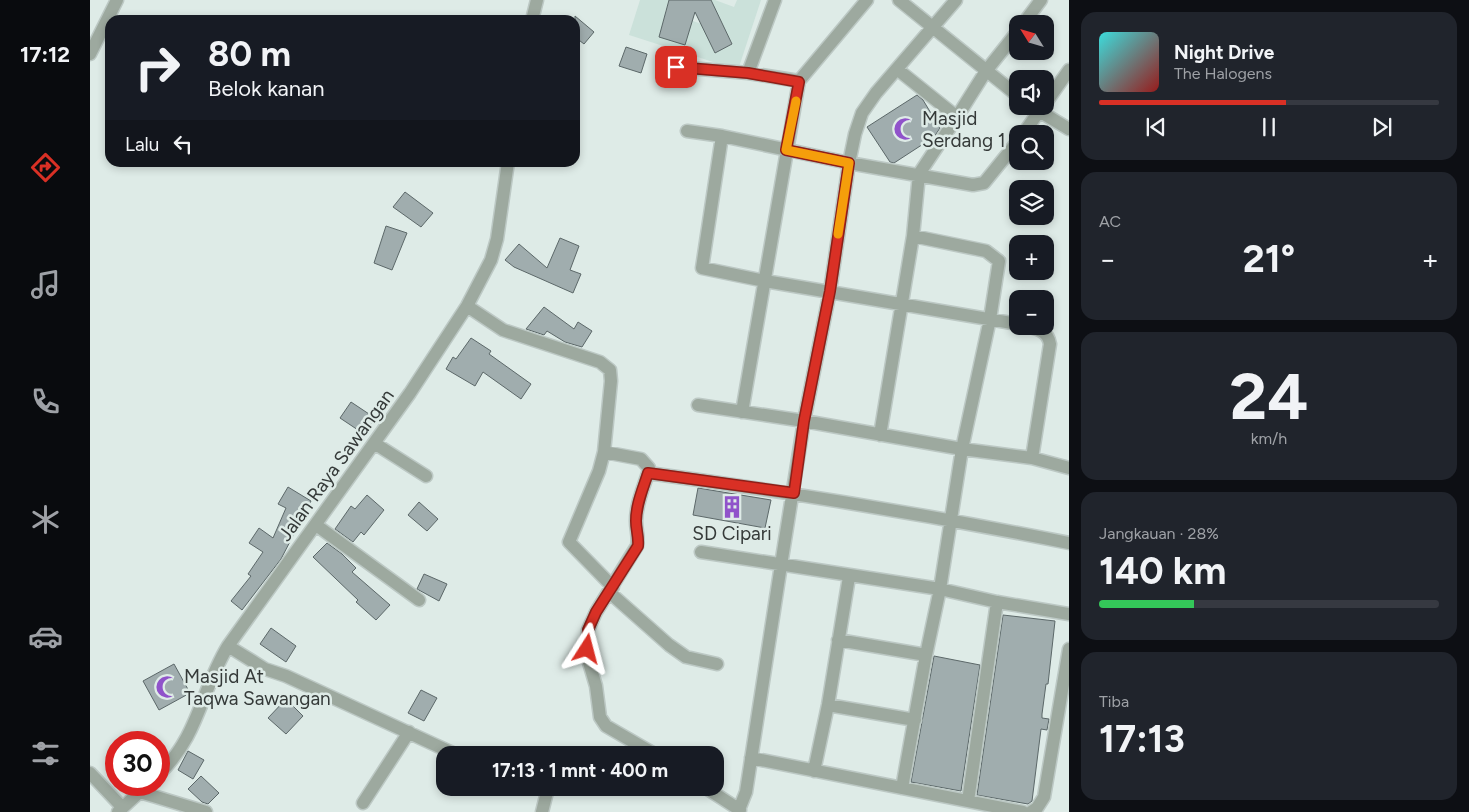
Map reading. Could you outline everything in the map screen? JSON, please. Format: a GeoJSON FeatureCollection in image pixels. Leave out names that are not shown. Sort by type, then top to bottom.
{"type":"FeatureCollection","features":[{"type":"Feature","properties":{"kind":"street"},"geometry":{"type":"LineString","coordinates":[[110,15],[117,0]]}},
{"type":"Feature","properties":{"kind":"street"},"geometry":{"type":"LineString","coordinates":[[533,15],[537,0]]}},
{"type":"Feature","properties":{"kind":"street"},"geometry":{"type":"LineString","coordinates":[[748,73],[775,0]]}},
{"type":"Feature","properties":{"kind":"street"},"geometry":{"type":"LineString","coordinates":[[742,412],[799,82],[867,0]]}},
{"type":"Feature","properties":{"kind":"street"},"geometry":{"type":"LineString","coordinates":[[899,0],[1009,89]]}},
{"type":"Feature","properties":{"kind":"street"},"geometry":{"type":"LineString","coordinates":[[717,796],[739,811],[746,792],[804,421],[830,291],[849,163],[862,113],[876,93],[934,28],[956,0]]}},
{"type":"Feature","properties":{"kind":"street"},"geometry":{"type":"LineString","coordinates":[[1030,15],[1042,0]]}},
{"type":"Feature","properties":{"kind":"street"},"geometry":{"type":"LineString","coordinates":[[90,54],[105,24]]}},
{"type":"Feature","properties":{"kind":"street"},"geometry":{"type":"LineString","coordinates":[[880,436],[914,236],[919,174],[986,72],[1009,43]]}},
{"type":"Feature","properties":{"kind":"street"},"geometry":{"type":"LineString","coordinates":[[676,67],[748,73],[799,82]]}},
{"type":"Feature","properties":{"kind":"street"},"geometry":{"type":"LineString","coordinates":[[897,69],[957,118]]}},
{"type":"Feature","properties":{"kind":"street"},"geometry":{"type":"LineString","coordinates":[[1054,88],[1069,70]]}},
{"type":"Feature","properties":{"kind":"street"},"geometry":{"type":"LineString","coordinates":[[1050,115],[1069,129]]}},
{"type":"Feature","properties":{"kind":"street"},"geometry":{"type":"LineString","coordinates":[[687,131],[722,136],[849,163],[973,185],[984,183],[1009,152]]}},
{"type":"Feature","properties":{"kind":"street"},"geometry":{"type":"LineString","coordinates":[[722,136],[702,268],[766,281],[1009,322]]}},
{"type":"Feature","properties":{"kind":"street","name":"Jalan Raya Sawangan"},"geometry":{"type":"LineString","coordinates":[[170,761],[182,747],[196,721],[210,679],[228,646],[410,394],[467,306],[491,260],[495,246],[507,167]]}},
{"type":"Feature","properties":{"kind":"street"},"geometry":{"type":"LineString","coordinates":[[902,788],[940,590],[962,449],[1000,265],[996,257],[986,251],[914,236]]}},
{"type":"Feature","properties":{"kind":"street"},"geometry":{"type":"LineString","coordinates":[[467,306],[503,330],[600,362],[610,370],[611,380],[604,452],[599,471],[569,542],[611,589],[669,645],[686,657],[717,664]]}},
{"type":"Feature","properties":{"kind":"street"},"geometry":{"type":"LineString","coordinates":[[1032,458],[1050,344],[1048,335]]}},
{"type":"Feature","properties":{"kind":"street"},"geometry":{"type":"LineString","coordinates":[[698,405],[804,421],[880,436],[1032,458],[1069,468]]}},
{"type":"Feature","properties":{"kind":"street"},"geometry":{"type":"LineString","coordinates":[[374,443],[426,476]]}},
{"type":"Feature","properties":{"kind":"street"},"geometry":{"type":"LineString","coordinates":[[604,452],[641,459],[649,468],[638,504],[636,519],[639,539],[638,546],[596,612],[588,630],[587,649],[596,686],[600,717],[606,726],[640,746]]}},
{"type":"Feature","properties":{"kind":"street"},"geometry":{"type":"LineString","coordinates":[[648,473],[794,493],[950,520],[1069,544]]}},
{"type":"Feature","properties":{"kind":"street"},"geometry":{"type":"LineString","coordinates":[[316,525],[419,600]]}},
{"type":"Feature","properties":{"kind":"street"},"geometry":{"type":"LineString","coordinates":[[702,552],[940,590],[1069,614]]}},
{"type":"Feature","properties":{"kind":"street"},"geometry":{"type":"LineString","coordinates":[[814,771],[828,705],[848,576]]}},
{"type":"Feature","properties":{"kind":"street"},"geometry":{"type":"LineString","coordinates":[[968,801],[997,602]]}},
{"type":"Feature","properties":{"kind":"street"},"geometry":{"type":"LineString","coordinates":[[838,640],[926,655]]}},
{"type":"Feature","properties":{"kind":"street"},"geometry":{"type":"LineString","coordinates":[[228,646],[265,669],[286,676],[438,746]]}},
{"type":"Feature","properties":{"kind":"street"},"geometry":{"type":"LineString","coordinates":[[1031,812],[1037,808],[1044,797],[1069,649]]}},
{"type":"Feature","properties":{"kind":"street"},"geometry":{"type":"LineString","coordinates":[[828,705],[915,720]]}},
{"type":"Feature","properties":{"kind":"street"},"geometry":{"type":"LineString","coordinates":[[363,803],[409,732]]}},
{"type":"Feature","properties":{"kind":"street"},"geometry":{"type":"LineString","coordinates":[[751,758],[1023,812]]}},
{"type":"Feature","properties":{"kind":"street"},"geometry":{"type":"LineString","coordinates":[[90,773],[120,810],[135,796]]}},
{"type":"Feature","properties":{"kind":"street"},"geometry":{"type":"LineString","coordinates":[[164,796],[206,812]]}},
{"type":"Feature","properties":{"kind":"street"},"geometry":{"type":"LineString","coordinates":[[542,812],[546,796]]}},
{"type":"Feature","properties":{"kind":"shaded area"},"geometry":{"type":"Polygon","coordinates":[[[640,0],[669,0],[665,12],[702,24],[700,0],[715,0],[734,7],[737,0],[761,0],[738,70],[629,35],[640,0]],[[722,23],[705,32],[715,52],[732,44],[722,23]]]}},
{"type":"Feature","properties":{"kind":"building"},"geometry":{"type":"Polygon","coordinates":[[[669,0],[711,0],[732,44],[715,53],[695,12],[685,45],[659,37],[669,0]]]}},
{"type":"Feature","properties":{"kind":"building"},"geometry":{"type":"Polygon","coordinates":[[[580,20],[594,32],[584,44],[580,41],[580,20]]]}},
{"type":"Feature","properties":{"kind":"building"},"geometry":{"type":"Polygon","coordinates":[[[626,47],[647,54],[641,73],[619,66],[626,47]]]}},
{"type":"Feature","properties":{"kind":"building","name":"Masjid Serdang 1"},"geometry":{"type":"Polygon","coordinates":[[[917,95],[923,100],[940,128],[934,137],[894,163],[890,162],[867,127],[917,95]]]}},
{"type":"Feature","properties":{"kind":"building"},"geometry":{"type":"Polygon","coordinates":[[[405,192],[433,213],[421,227],[393,207],[405,192]]]}},
{"type":"Feature","properties":{"kind":"building"},"geometry":{"type":"Polygon","coordinates":[[[386,226],[407,233],[392,270],[374,263],[386,226]]]}},
{"type":"Feature","properties":{"kind":"building"},"geometry":{"type":"Polygon","coordinates":[[[560,238],[579,246],[570,270],[581,274],[573,293],[514,267],[505,260],[519,244],[547,268],[560,238]]]}},
{"type":"Feature","properties":{"kind":"building"},"geometry":{"type":"Polygon","coordinates":[[[544,307],[574,329],[578,322],[592,331],[582,347],[565,342],[547,331],[544,335],[526,329],[544,307]]]}},
{"type":"Feature","properties":{"kind":"building"},"geometry":{"type":"Polygon","coordinates":[[[471,338],[491,351],[489,354],[531,384],[521,399],[483,372],[475,386],[446,369],[453,357],[456,359],[471,338]]]}},
{"type":"Feature","properties":{"kind":"building"},"geometry":{"type":"Polygon","coordinates":[[[351,402],[375,418],[364,434],[340,418],[351,402]]]}},
{"type":"Feature","properties":{"kind":"building"},"geometry":{"type":"Polygon","coordinates":[[[288,487],[311,501],[281,559],[242,610],[231,601],[251,576],[248,574],[263,552],[249,543],[259,528],[273,538],[286,508],[278,504],[288,487]]]}},
{"type":"Feature","properties":{"kind":"building","name":"SD Cipari"},"geometry":{"type":"Polygon","coordinates":[[[698,488],[771,500],[765,528],[693,515],[698,488]]]}},
{"type":"Feature","properties":{"kind":"building"},"geometry":{"type":"Polygon","coordinates":[[[367,495],[384,510],[364,535],[361,532],[353,542],[335,529],[351,506],[355,509],[367,495]]]}},
{"type":"Feature","properties":{"kind":"building"},"geometry":{"type":"Polygon","coordinates":[[[419,502],[438,519],[427,531],[408,515],[419,502]]]}},
{"type":"Feature","properties":{"kind":"building"},"geometry":{"type":"Polygon","coordinates":[[[327,543],[356,568],[352,572],[390,605],[376,620],[313,557],[327,543]]]}},
{"type":"Feature","properties":{"kind":"building"},"geometry":{"type":"Polygon","coordinates":[[[424,574],[447,584],[439,601],[417,589],[424,574]]]}},
{"type":"Feature","properties":{"kind":"building"},"geometry":{"type":"Polygon","coordinates":[[[1003,615],[1055,621],[1048,684],[1046,684],[1042,714],[1042,718],[1049,719],[1047,730],[1041,729],[1032,801],[1028,804],[977,795],[1003,615]]]}},
{"type":"Feature","properties":{"kind":"building"},"geometry":{"type":"Polygon","coordinates":[[[271,628],[296,646],[286,662],[260,644],[271,628]]]}},
{"type":"Feature","properties":{"kind":"building"},"geometry":{"type":"Polygon","coordinates":[[[934,656],[980,665],[961,791],[911,782],[934,656]]]}},
{"type":"Feature","properties":{"kind":"building","name":"Masjid At Taqwa Sawangan"},"geometry":{"type":"Polygon","coordinates":[[[174,664],[190,693],[159,710],[143,681],[174,664]]]}},
{"type":"Feature","properties":{"kind":"building"},"geometry":{"type":"Polygon","coordinates":[[[421,690],[437,698],[424,721],[408,713],[421,690]]]}},
{"type":"Feature","properties":{"kind":"building"},"geometry":{"type":"Polygon","coordinates":[[[286,699],[303,716],[286,734],[268,718],[286,699]]]}},
{"type":"Feature","properties":{"kind":"building"},"geometry":{"type":"Polygon","coordinates":[[[188,751],[204,760],[193,779],[178,770],[188,751]]]}},
{"type":"Feature","properties":{"kind":"building"},"geometry":{"type":"Polygon","coordinates":[[[201,776],[219,793],[208,804],[202,802],[188,789],[201,776]]]}},
{"type":"Feature","properties":{"kind":"slow traffic"},"geometry":{"type":"LineString","coordinates":[[796,101],[786,150],[849,163],[838,234]]}},
{"type":"Feature","properties":{"kind":"place","name":"Masjid Serdang 1"},"geometry":{"type":"Point","coordinates":[905,129]}},
{"type":"Feature","properties":{"kind":"place","name":"SD Cipari"},"geometry":{"type":"Point","coordinates":[732,507]}},
{"type":"Feature","properties":{"kind":"place","name":"Masjid At Taqwa Sawangan"},"geometry":{"type":"Point","coordinates":[167,687]}},
{"type":"Feature","properties":{"kind":"route"},"geometry":{"type":"LineString","coordinates":[[587,649],[588,630],[596,612],[638,546],[639,539],[636,526],[638,504],[648,473],[794,493],[804,421],[830,291],[849,163],[786,150],[799,82],[748,73],[676,67]]}}]}
